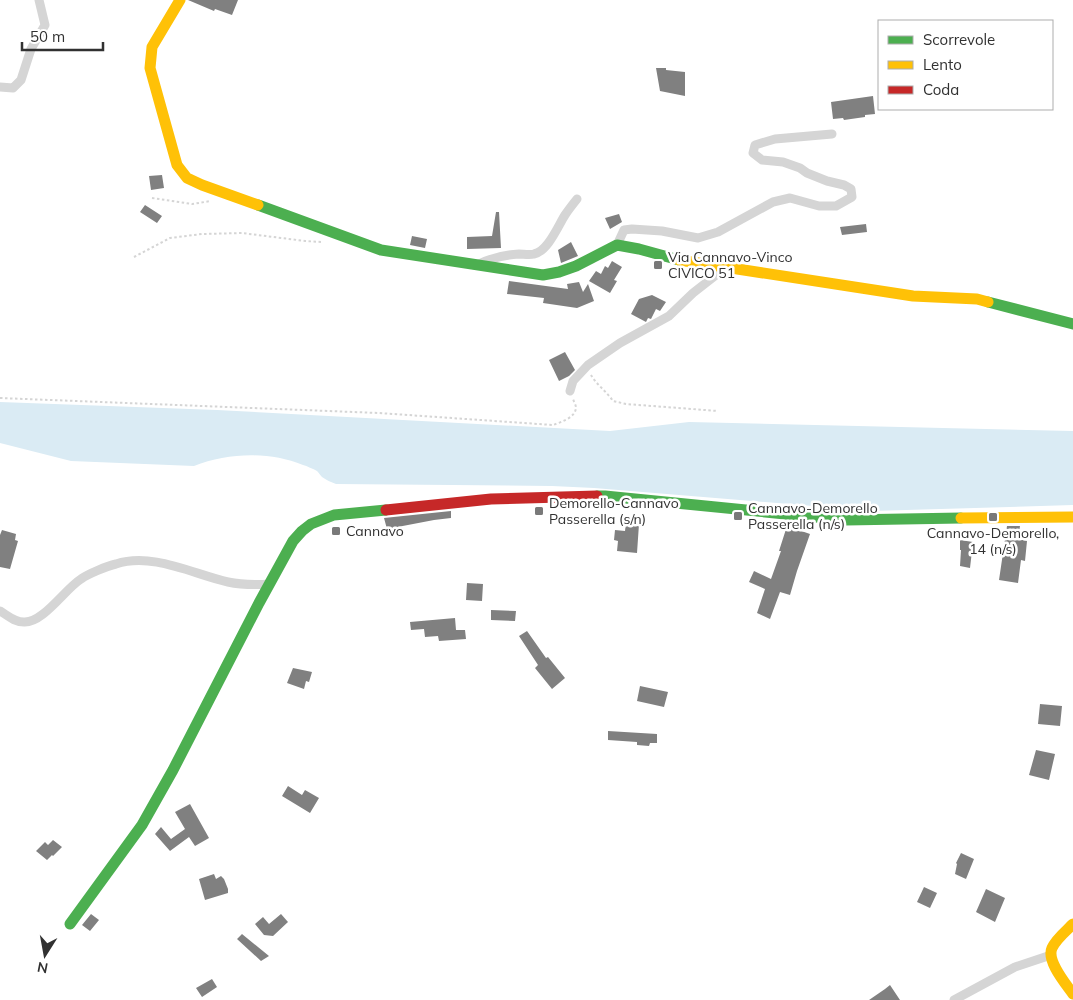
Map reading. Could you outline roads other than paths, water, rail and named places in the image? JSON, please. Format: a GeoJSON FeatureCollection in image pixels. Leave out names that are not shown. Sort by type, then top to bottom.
{"type":"FeatureCollection","features":[{"type":"Feature","properties":{"kind":"street"},"geometry":{"type":"LineString","coordinates":[[0,87],[13,88],[20,80],[45,25],[39,0]]}},
{"type":"Feature","properties":{"kind":"street"},"geometry":{"type":"LineString","coordinates":[[180,0],[152,47],[150,68],[177,165],[187,178],[202,185],[341,236],[381,250],[543,275],[576,266],[617,245],[685,262],[913,296],[977,299],[1073,324]]}},
{"type":"Feature","properties":{"kind":"street"},"geometry":{"type":"LineString","coordinates":[[617,245],[624,230],[662,231],[698,238],[718,232],[773,202],[790,198],[819,206],[836,206],[852,197],[851,189],[844,184],[827,181],[783,162],[762,160],[753,153],[755,145],[775,139],[832,134]]}},
{"type":"Feature","properties":{"kind":"street"},"geometry":{"type":"LineString","coordinates":[[477,265],[490,259],[517,254],[535,254],[554,235],[567,212],[577,200]]}},
{"type":"Feature","properties":{"kind":"street"},"geometry":{"type":"LineString","coordinates":[[570,391],[573,381],[591,363],[620,343],[669,316],[693,293],[725,268]]}},
{"type":"Feature","properties":{"kind":"street"},"geometry":{"type":"LineString","coordinates":[[70,924],[146,817],[173,770],[293,541],[300,532],[314,522],[334,515],[491,499],[604,496],[846,520],[1073,517]]}},
{"type":"Feature","properties":{"kind":"street"},"geometry":{"type":"LineString","coordinates":[[0,611],[12,619],[24,623],[37,619],[80,579],[127,560],[166,563],[228,582],[251,585],[270,584]]}},
{"type":"Feature","properties":{"kind":"street"},"geometry":{"type":"LineString","coordinates":[[1073,924],[1052,948],[1051,955],[1053,963],[1073,994]]}},
{"type":"Feature","properties":{"kind":"street"},"geometry":{"type":"LineString","coordinates":[[954,1000],[1015,967],[1051,955]]}},
{"type":"Feature","properties":{"kind":"place","name":"Via Cannavo-Vinco CIVICO 51"},"geometry":{"type":"Point","coordinates":[658,265]}},
{"type":"Feature","properties":{"kind":"place","name":"Demorello-Cannavo Passerella (s/n)"},"geometry":{"type":"Point","coordinates":[539,511]}},
{"type":"Feature","properties":{"kind":"place","name":"Cannavo-Demorello Passerella (n/s)"},"geometry":{"type":"Point","coordinates":[738,516]}},
{"type":"Feature","properties":{"kind":"place","name":"Cannavo-Demorello, 14 (n/s)"},"geometry":{"type":"Point","coordinates":[993,517]}},
{"type":"Feature","properties":{"kind":"place","name":"Cannavo"},"geometry":{"type":"Point","coordinates":[336,531]}}]}
